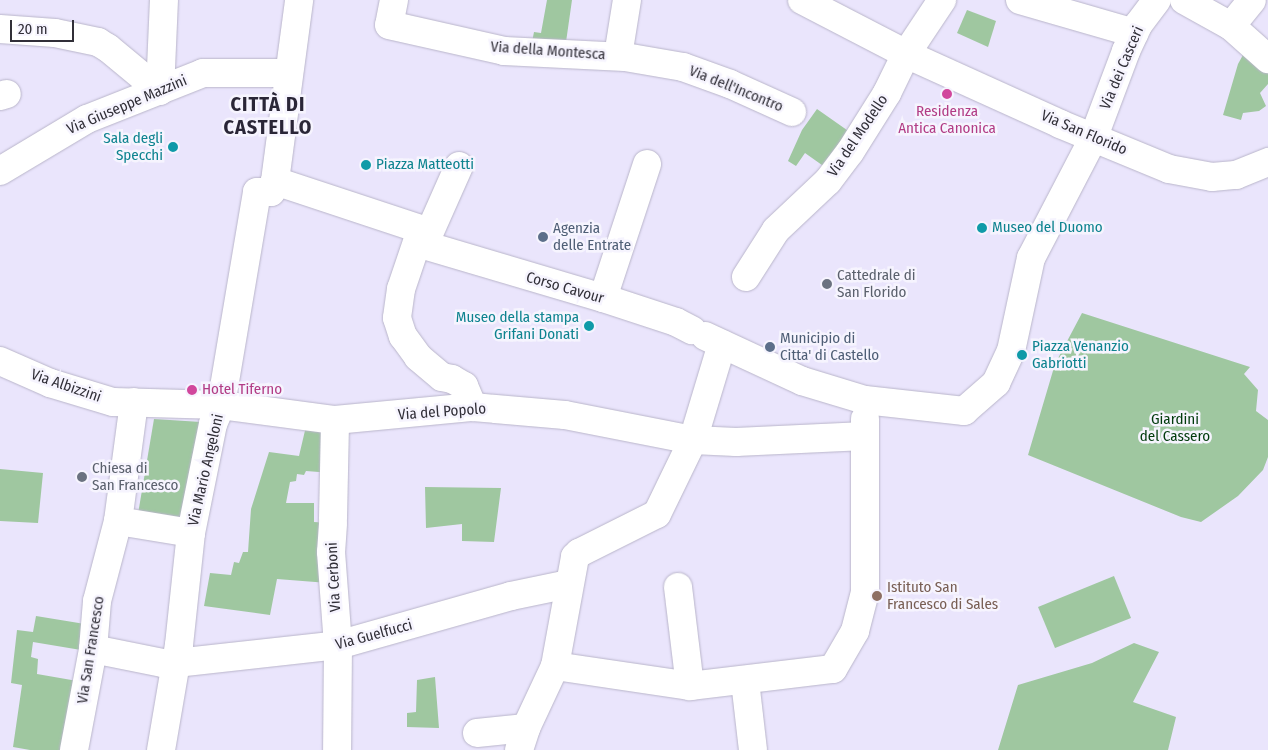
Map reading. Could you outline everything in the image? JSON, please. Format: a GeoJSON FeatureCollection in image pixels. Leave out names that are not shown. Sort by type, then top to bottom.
{"type":"FeatureCollection","features":[{"type":"Feature","properties":{"kind":"street"},"geometry":{"type":"LineString","coordinates":[[160,91],[164,0]]}},
{"type":"Feature","properties":{"kind":"street","name":"Via Mario Angeloni"},"geometry":{"type":"LineString","coordinates":[[161,750],[176,663],[191,533],[213,424],[221,405],[266,186],[288,73],[299,0]]}},
{"type":"Feature","properties":{"kind":"street"},"geometry":{"type":"LineString","coordinates":[[618,56],[627,0]]}},
{"type":"Feature","properties":{"kind":"street","name":"Via San Florido"},"geometry":{"type":"LineString","coordinates":[[802,0],[906,54],[1094,138],[1169,169],[1212,177],[1236,175],[1268,162]]}},
{"type":"Feature","properties":{"kind":"street","name":"Via del Modello"},"geometry":{"type":"LineString","coordinates":[[746,277],[776,230],[828,180],[850,152],[887,92],[906,54],[942,0]]}},
{"type":"Feature","properties":{"kind":"street"},"geometry":{"type":"LineString","coordinates":[[1020,0],[1134,33]]}},
{"type":"Feature","properties":{"kind":"street","name":"Via dei Casceri"},"geometry":{"type":"LineString","coordinates":[[865,400],[964,410],[996,383],[1011,351],[1031,258],[1094,138],[1134,33],[1157,0]]}},
{"type":"Feature","properties":{"kind":"street"},"geometry":{"type":"LineString","coordinates":[[1184,0],[1231,26],[1268,59]]}},
{"type":"Feature","properties":{"kind":"street"},"geometry":{"type":"LineString","coordinates":[[1231,26],[1252,0]]}},
{"type":"Feature","properties":{"kind":"street","name":"Via della Montesca"},"geometry":{"type":"LineString","coordinates":[[391,12],[504,51],[618,56],[680,66]]}},
{"type":"Feature","properties":{"kind":"street"},"geometry":{"type":"LineString","coordinates":[[0,29],[55,33],[98,42],[160,91]]}},
{"type":"Feature","properties":{"kind":"street","name":"Via dell'Incontro"},"geometry":{"type":"LineString","coordinates":[[680,66],[730,84],[792,112]]}},
{"type":"Feature","properties":{"kind":"street","name":"Via Giuseppe Mazzini"},"geometry":{"type":"LineString","coordinates":[[0,171],[87,119],[203,73],[288,73]]}},
{"type":"Feature","properties":{"kind":"street"},"geometry":{"type":"LineString","coordinates":[[603,298],[647,164]]}},
{"type":"Feature","properties":{"kind":"street"},"geometry":{"type":"LineString","coordinates":[[459,166],[429,237],[401,289],[397,318],[403,336],[418,358],[442,377],[452,379],[464,386],[473,407]]}},
{"type":"Feature","properties":{"kind":"street","name":"Corso Cavour"},"geometry":{"type":"LineString","coordinates":[[266,186],[429,237],[676,322],[711,339]]}},
{"type":"Feature","properties":{"kind":"street"},"geometry":{"type":"LineString","coordinates":[[476,733],[523,739],[555,666],[575,557],[579,553],[657,514],[693,440],[711,339],[802,381],[865,400],[865,592],[855,631],[833,669],[745,681],[690,686],[555,666]]}},
{"type":"Feature","properties":{"kind":"street","name":"Via Albizzini"},"geometry":{"type":"LineString","coordinates":[[0,361],[59,386],[113,402],[221,405]]}},
{"type":"Feature","properties":{"kind":"street","name":"Via San Francesco"},"geometry":{"type":"LineString","coordinates":[[74,750],[93,649],[97,601],[118,522],[134,402]]}},
{"type":"Feature","properties":{"kind":"street","name":"Via del Popolo"},"geometry":{"type":"LineString","coordinates":[[221,405],[335,420],[473,407],[565,415],[693,440]]}},
{"type":"Feature","properties":{"kind":"street","name":"Via Cerboni"},"geometry":{"type":"LineString","coordinates":[[335,420],[331,552],[338,645],[337,750]]}},
{"type":"Feature","properties":{"kind":"street"},"geometry":{"type":"LineString","coordinates":[[693,440],[736,442],[865,436]]}},
{"type":"Feature","properties":{"kind":"street"},"geometry":{"type":"LineString","coordinates":[[118,522],[191,533]]}},
{"type":"Feature","properties":{"kind":"street","name":"Via Guelfucci"},"geometry":{"type":"LineString","coordinates":[[93,649],[163,663],[176,663],[338,645],[511,596],[569,584]]}},
{"type":"Feature","properties":{"kind":"street"},"geometry":{"type":"LineString","coordinates":[[678,587],[690,686]]}},
{"type":"Feature","properties":{"kind":"street"},"geometry":{"type":"LineString","coordinates":[[745,681],[753,750]]}},
{"type":"Feature","properties":{"kind":"green space"},"geometry":{"type":"Polygon","coordinates":[[[547,0],[572,0],[565,49],[532,42],[534,32],[541,33],[547,0]]]}},
{"type":"Feature","properties":{"kind":"green space"},"geometry":{"type":"Polygon","coordinates":[[[967,10],[996,21],[988,47],[957,33],[967,10]]]}},
{"type":"Feature","properties":{"kind":"green space"},"geometry":{"type":"Polygon","coordinates":[[[1249,44],[1268,64],[1268,84],[1260,93],[1266,106],[1259,111],[1243,113],[1241,120],[1223,115],[1238,64],[1249,44]]]}},
{"type":"Feature","properties":{"kind":"green space"},"geometry":{"type":"Polygon","coordinates":[[[817,109],[854,135],[829,170],[805,153],[796,166],[788,161],[802,130],[817,109]]]}},
{"type":"Feature","properties":{"kind":"green space","name":"Giardini del Cassero"},"geometry":{"type":"Polygon","coordinates":[[[1082,313],[1250,367],[1244,374],[1258,390],[1256,411],[1268,420],[1268,457],[1263,470],[1238,496],[1201,522],[1181,517],[1028,455],[1055,364],[1082,313]]]}},
{"type":"Feature","properties":{"kind":"green space"},"geometry":{"type":"Polygon","coordinates":[[[154,419],[201,422],[181,522],[138,514],[154,419]]]}},
{"type":"Feature","properties":{"kind":"green space"},"geometry":{"type":"Polygon","coordinates":[[[307,422],[332,424],[332,473],[306,471],[304,475],[297,474],[296,481],[290,482],[286,503],[314,503],[314,522],[330,523],[328,583],[277,579],[270,615],[204,606],[210,573],[231,575],[234,562],[239,563],[243,552],[248,552],[251,509],[269,452],[299,456],[307,422]]]}},
{"type":"Feature","properties":{"kind":"green space"},"geometry":{"type":"Polygon","coordinates":[[[0,469],[43,473],[38,523],[0,521],[0,469]]]}},
{"type":"Feature","properties":{"kind":"green space"},"geometry":{"type":"Polygon","coordinates":[[[425,487],[501,488],[494,542],[462,541],[462,524],[426,528],[425,487]]]}},
{"type":"Feature","properties":{"kind":"green space"},"geometry":{"type":"Polygon","coordinates":[[[1114,576],[1131,618],[1055,648],[1038,607],[1114,576]]]}},
{"type":"Feature","properties":{"kind":"green space"},"geometry":{"type":"Polygon","coordinates":[[[36,616],[91,625],[87,651],[33,642],[31,657],[38,659],[37,674],[83,682],[68,750],[30,750],[13,747],[22,685],[11,683],[17,630],[33,632],[36,616]]]}},
{"type":"Feature","properties":{"kind":"green space"},"geometry":{"type":"Polygon","coordinates":[[[1134,643],[1159,652],[1133,702],[1176,717],[1168,750],[998,750],[1018,685],[1092,663],[1134,643]]]}},
{"type":"Feature","properties":{"kind":"green space"},"geometry":{"type":"Polygon","coordinates":[[[435,677],[439,728],[407,727],[407,713],[416,712],[417,680],[435,677]]]}},
{"type":"Feature","properties":{"kind":"place","name":"Residenza Antica Canonica"},"geometry":{"type":"Point","coordinates":[947,94]}},
{"type":"Feature","properties":{"kind":"place","name":"Sala degli Specchi"},"geometry":{"type":"Point","coordinates":[173,147]}},
{"type":"Feature","properties":{"kind":"place","name":"Piazza Matteotti"},"geometry":{"type":"Point","coordinates":[366,165]}},
{"type":"Feature","properties":{"kind":"place","name":"Museo del Duomo"},"geometry":{"type":"Point","coordinates":[982,228]}},
{"type":"Feature","properties":{"kind":"place","name":"Agenzia delle Entrate"},"geometry":{"type":"Point","coordinates":[543,237]}},
{"type":"Feature","properties":{"kind":"place","name":"Cattedrale di San Florido"},"geometry":{"type":"Point","coordinates":[827,284]}},
{"type":"Feature","properties":{"kind":"place","name":"Museo della stampa Grifani Donati"},"geometry":{"type":"Point","coordinates":[589,326]}},
{"type":"Feature","properties":{"kind":"place","name":"Municipio di Citta' di Castello"},"geometry":{"type":"Point","coordinates":[770,347]}},
{"type":"Feature","properties":{"kind":"place","name":"Piazza Venanzio Gabriotti"},"geometry":{"type":"Point","coordinates":[1022,355]}},
{"type":"Feature","properties":{"kind":"place","name":"Hotel Tiferno"},"geometry":{"type":"Point","coordinates":[192,390]}},
{"type":"Feature","properties":{"kind":"place","name":"Chiesa di San Francesco"},"geometry":{"type":"Point","coordinates":[82,477]}},
{"type":"Feature","properties":{"kind":"place","name":"Istituto San Francesco di Sales"},"geometry":{"type":"Point","coordinates":[877,596]}},
{"type":"Feature","properties":{"kind":"district","name":"CITTÀ DI CASTELLO"},"geometry":{"type":"Point","coordinates":[268,116]}}]}
